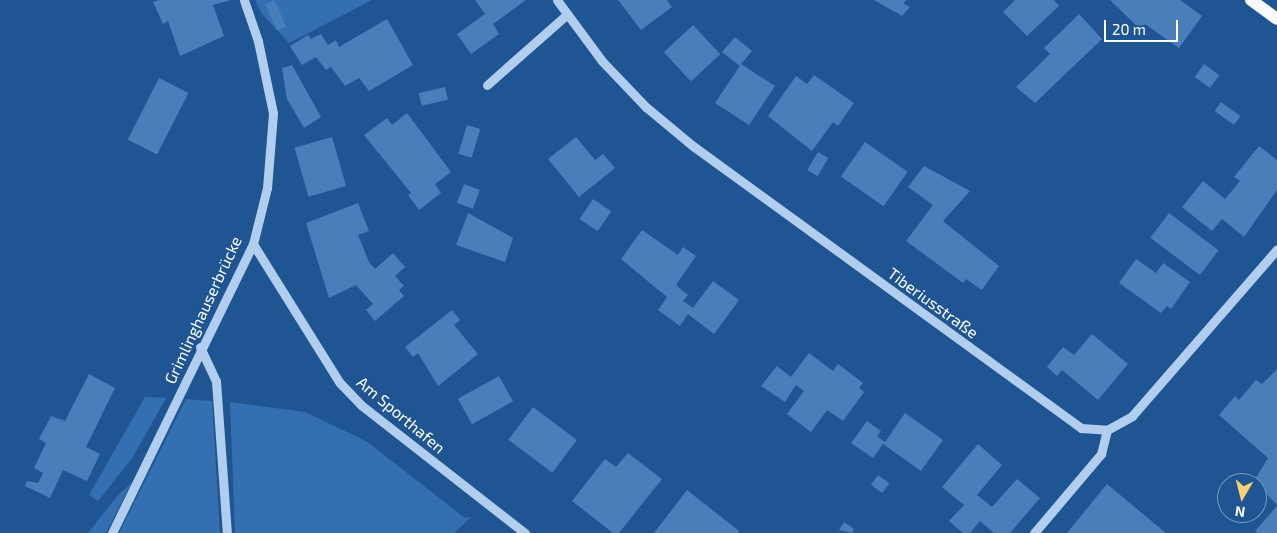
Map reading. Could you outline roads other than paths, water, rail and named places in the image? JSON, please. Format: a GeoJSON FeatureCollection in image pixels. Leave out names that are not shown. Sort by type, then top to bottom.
{"type":"FeatureCollection","features":[{"type":"Feature","properties":{"kind":"main road"},"geometry":{"type":"LineString","coordinates":[[1256,1],[1277,19]]}},
{"type":"Feature","properties":{"kind":"street","name":"Grimlinghauserbrücke"},"geometry":{"type":"LineString","coordinates":[[112,533],[200,347],[252,244],[267,188],[273,113],[258,41],[244,0]]}},
{"type":"Feature","properties":{"kind":"street","name":"Tiberiusstraße"},"geometry":{"type":"LineString","coordinates":[[557,0],[566,14],[646,107],[692,146],[1065,418],[1081,428],[1107,430]]}},
{"type":"Feature","properties":{"kind":"street"},"geometry":{"type":"LineString","coordinates":[[487,85],[566,14]]}},
{"type":"Feature","properties":{"kind":"street","name":"Am Sporthafen"},"geometry":{"type":"LineString","coordinates":[[252,244],[340,383],[361,405],[525,533]]}},
{"type":"Feature","properties":{"kind":"street"},"geometry":{"type":"LineString","coordinates":[[1034,533],[1101,454],[1107,430],[1132,416],[1277,249]]}},
{"type":"Feature","properties":{"kind":"street"},"geometry":{"type":"LineString","coordinates":[[200,347],[216,381],[227,533]]}}]}
